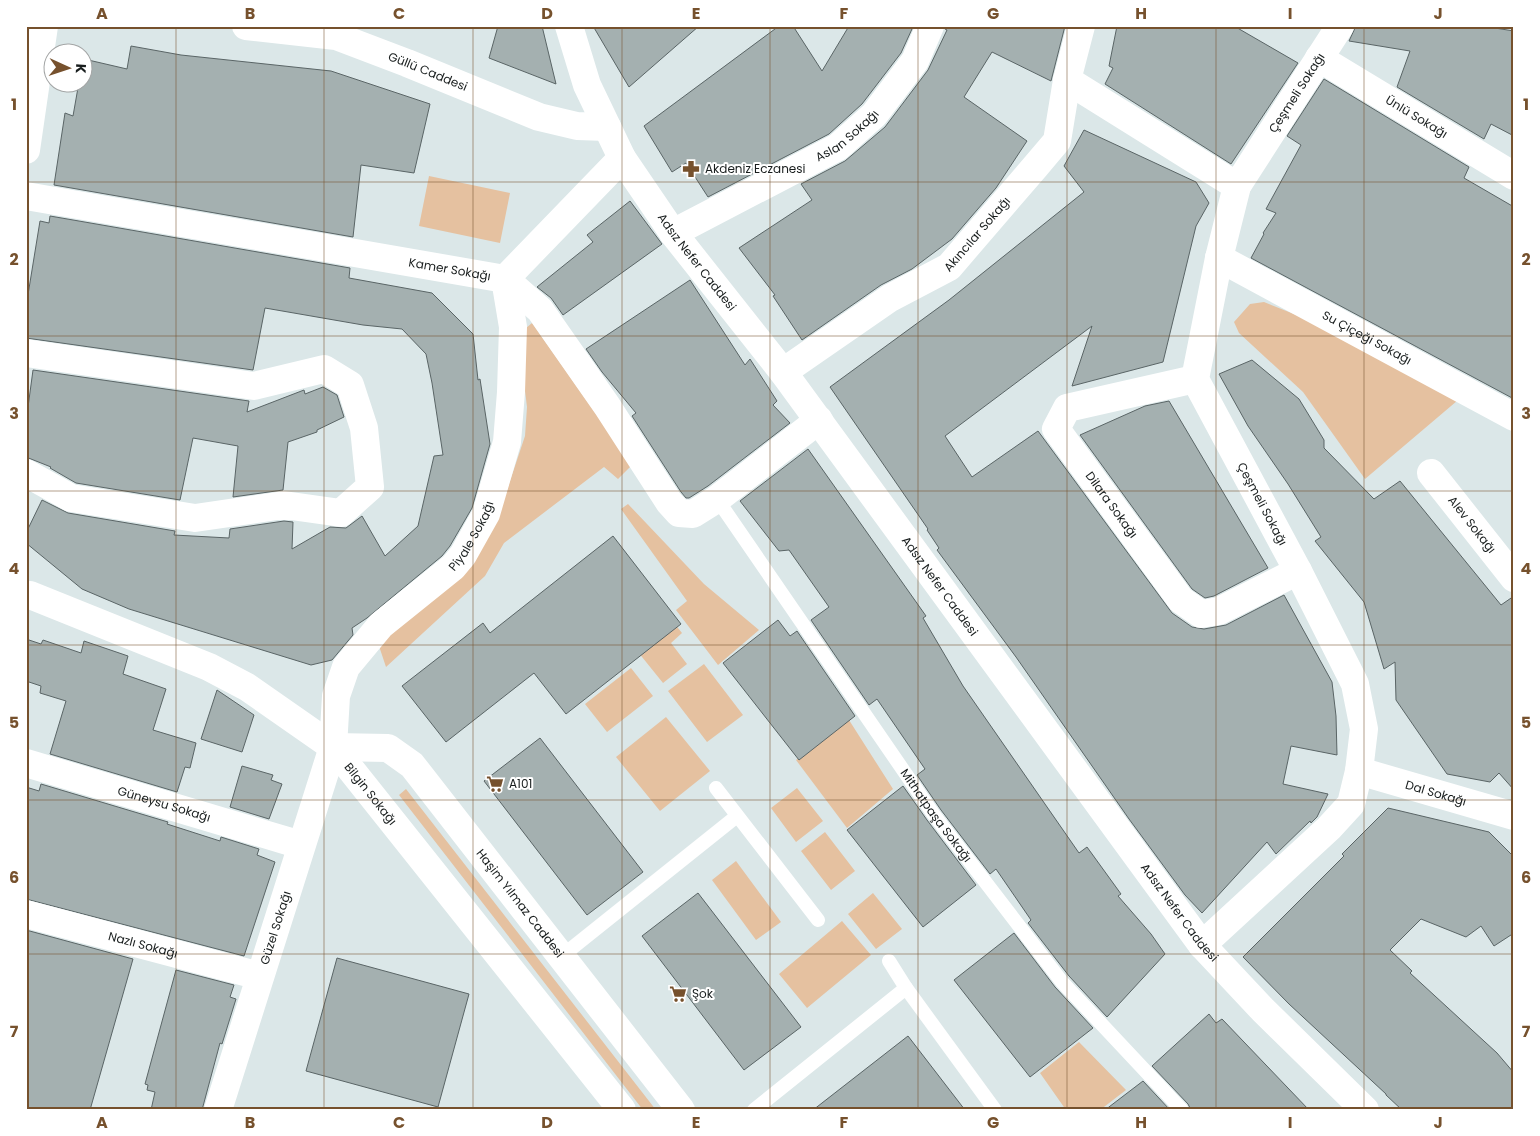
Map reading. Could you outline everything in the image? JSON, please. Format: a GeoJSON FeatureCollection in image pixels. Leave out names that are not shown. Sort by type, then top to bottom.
{"type":"FeatureCollection","features":[{"type":"Feature","properties":{"kind":"street"},"geometry":{"type":"LineString","coordinates":[[26,150],[44,26]]}},
{"type":"Feature","properties":{"kind":"street","name":"Güllü Caddesi"},"geometry":{"type":"LineString","coordinates":[[246,26],[336,36],[539,117],[577,126],[607,127]]}},
{"type":"Feature","properties":{"kind":"street","name":"Adsız Nefer Caddesi"},"geometry":{"type":"LineString","coordinates":[[569,26],[587,85],[622,158],[673,233],[819,420],[1202,945],[1263,1010],[1365,1110]]}},
{"type":"Feature","properties":{"kind":"street","name":"Aslan Sokağı"},"geometry":{"type":"LineString","coordinates":[[673,233],[838,147],[874,115],[915,61],[930,26]]}},
{"type":"Feature","properties":{"kind":"street","name":"Akıncılar Sokağı"},"geometry":{"type":"LineString","coordinates":[[783,372],[890,298],[949,267],[1057,141],[1068,80],[1081,26]]}},
{"type":"Feature","properties":{"kind":"street","name":"Çeşmeli Sokağı"},"geometry":{"type":"LineString","coordinates":[[1202,945],[1329,828],[1352,804],[1359,771],[1364,729],[1355,684],[1298,571],[1195,379],[1219,258],[1237,186],[1340,26]]}},
{"type":"Feature","properties":{"kind":"street","name":"Ünlü Sokağı"},"geometry":{"type":"LineString","coordinates":[[1319,58],[1514,176]]}},
{"type":"Feature","properties":{"kind":"street"},"geometry":{"type":"LineString","coordinates":[[1068,80],[1237,186]]}},
{"type":"Feature","properties":{"kind":"street"},"geometry":{"type":"LineString","coordinates":[[505,278],[622,158]]}},
{"type":"Feature","properties":{"kind":"street","name":"Kamer Sokağı"},"geometry":{"type":"LineString","coordinates":[[26,196],[505,278],[540,310],[607,406],[669,502],[679,513],[693,514],[717,499],[819,420]]}},
{"type":"Feature","properties":{"kind":"street","name":"Su Çiçeği Sokağı"},"geometry":{"type":"LineString","coordinates":[[1219,258],[1514,416]]}},
{"type":"Feature","properties":{"kind":"street","name":"Piyale Sokağı"},"geometry":{"type":"LineString","coordinates":[[333,747],[336,696],[346,667],[381,625],[453,566],[463,555],[486,514],[507,442],[513,327],[505,278]]}},
{"type":"Feature","properties":{"kind":"street"},"geometry":{"type":"LineString","coordinates":[[26,353],[254,386],[324,370],[350,385],[364,428],[370,487],[341,513],[284,505],[195,518],[71,498],[26,473]]}},
{"type":"Feature","properties":{"kind":"street","name":"Dilara Sokağı"},"geometry":{"type":"LineString","coordinates":[[1195,379],[1067,408],[1056,429],[1181,600],[1201,614],[1219,611],[1298,571]]}},
{"type":"Feature","properties":{"kind":"street","name":"Alev Sokağı"},"geometry":{"type":"LineString","coordinates":[[1430,473],[1514,578]]}},
{"type":"Feature","properties":{"kind":"street","name":"Bilgin Sokağı"},"geometry":{"type":"LineString","coordinates":[[28,594],[209,667],[247,687],[333,747],[622,1110]]}},
{"type":"Feature","properties":{"kind":"street","name":"Güzel Sokağı"},"geometry":{"type":"LineString","coordinates":[[218,1110],[333,747]]}},
{"type":"Feature","properties":{"kind":"street","name":"Haşim Yılmaz Caddesi"},"geometry":{"type":"LineString","coordinates":[[333,747],[388,748],[412,765],[681,1110]]}},
{"type":"Feature","properties":{"kind":"street","name":"Güneysu Sokağı"},"geometry":{"type":"LineString","coordinates":[[26,763],[301,845]]}},
{"type":"Feature","properties":{"kind":"street","name":"Dal Sokağı"},"geometry":{"type":"LineString","coordinates":[[1359,771],[1514,816]]}},
{"type":"Feature","properties":{"kind":"street","name":"Nazlı Sokağı"},"geometry":{"type":"LineString","coordinates":[[26,914],[260,976]]}},
{"type":"Feature","properties":{"kind":"lane","name":"Mithatpaşa Sokağı"},"geometry":{"type":"LineString","coordinates":[[717,499],[940,822],[1062,982],[1182,1110]]}},
{"type":"Feature","properties":{"kind":"lane"},"geometry":{"type":"LineString","coordinates":[[716,788],[818,920]]}},
{"type":"Feature","properties":{"kind":"lane"},"geometry":{"type":"LineString","coordinates":[[562,956],[736,816]]}},
{"type":"Feature","properties":{"kind":"lane"},"geometry":{"type":"LineString","coordinates":[[889,961],[906,988],[995,1110]]}},
{"type":"Feature","properties":{"kind":"lane"},"geometry":{"type":"LineString","coordinates":[[754,1110],[906,988]]}},
{"type":"Feature","properties":{"kind":"shaded area"},"geometry":{"type":"Polygon","coordinates":[[[429,176],[510,193],[500,243],[419,226],[429,176]]]}},
{"type":"Feature","properties":{"kind":"shaded area"},"geometry":{"type":"Polygon","coordinates":[[[1264,302],[1309,320],[1464,395],[1365,479],[1303,392],[1239,333],[1234,322],[1250,304],[1264,302]]]}},
{"type":"Feature","properties":{"kind":"shaded area"},"geometry":{"type":"Polygon","coordinates":[[[532,323],[632,465],[618,479],[604,467],[504,543],[485,576],[386,667],[378,643],[506,493],[525,436],[527,407],[519,342],[526,328],[532,323]]]}},
{"type":"Feature","properties":{"kind":"shaded area"},"geometry":{"type":"Polygon","coordinates":[[[628,504],[704,584],[759,630],[718,665],[676,610],[687,601],[621,509],[628,504]]]}},
{"type":"Feature","properties":{"kind":"shaded area"},"geometry":{"type":"Polygon","coordinates":[[[674,623],[682,633],[671,643],[687,664],[663,683],[638,652],[674,623]]]}},
{"type":"Feature","properties":{"kind":"shaded area"},"geometry":{"type":"Polygon","coordinates":[[[704,664],[743,715],[707,742],[668,691],[704,664]]]}},
{"type":"Feature","properties":{"kind":"shaded area"},"geometry":{"type":"Polygon","coordinates":[[[631,668],[653,696],[607,732],[585,704],[631,668]]]}},
{"type":"Feature","properties":{"kind":"shaded area"},"geometry":{"type":"Polygon","coordinates":[[[666,717],[710,771],[660,811],[616,757],[666,717]]]}},
{"type":"Feature","properties":{"kind":"shaded area"},"geometry":{"type":"Polygon","coordinates":[[[849,720],[893,789],[847,828],[796,760],[849,720]]]}},
{"type":"Feature","properties":{"kind":"shaded area"},"geometry":{"type":"Polygon","coordinates":[[[797,788],[823,821],[796,842],[771,808],[797,788]]]}},
{"type":"Feature","properties":{"kind":"shaded area"},"geometry":{"type":"Polygon","coordinates":[[[406,789],[656,1110],[643,1110],[399,795],[406,789]]]}},
{"type":"Feature","properties":{"kind":"shaded area"},"geometry":{"type":"Polygon","coordinates":[[[825,832],[855,871],[831,890],[801,851],[825,832]]]}},
{"type":"Feature","properties":{"kind":"shaded area"},"geometry":{"type":"Polygon","coordinates":[[[736,861],[781,922],[756,940],[712,880],[736,861]]]}},
{"type":"Feature","properties":{"kind":"shaded area"},"geometry":{"type":"Polygon","coordinates":[[[873,893],[902,929],[876,949],[848,914],[873,893]]]}},
{"type":"Feature","properties":{"kind":"shaded area"},"geometry":{"type":"Polygon","coordinates":[[[842,921],[871,955],[807,1008],[779,974],[842,921]]]}},
{"type":"Feature","properties":{"kind":"shaded area"},"geometry":{"type":"Polygon","coordinates":[[[1079,1042],[1126,1090],[1100,1110],[1066,1110],[1040,1073],[1079,1042]]]}},
{"type":"Feature","properties":{"kind":"building"},"geometry":{"type":"Polygon","coordinates":[[[498,26],[542,26],[556,84],[489,58],[498,26]]]}},
{"type":"Feature","properties":{"kind":"building"},"geometry":{"type":"Polygon","coordinates":[[[593,26],[699,26],[629,87],[593,26]]]}},
{"type":"Feature","properties":{"kind":"building"},"geometry":{"type":"Polygon","coordinates":[[[779,26],[793,26],[822,71],[849,26],[904,26],[912,29],[901,53],[862,104],[829,134],[708,197],[686,163],[672,172],[644,126],[779,26]]]}},
{"type":"Feature","properties":{"kind":"building"},"geometry":{"type":"Polygon","coordinates":[[[945,26],[1065,26],[1051,81],[992,52],[964,97],[1027,141],[996,188],[952,239],[912,269],[881,285],[802,340],[773,296],[775,295],[739,248],[812,200],[801,184],[845,161],[885,127],[928,70],[947,30],[945,26]]]}},
{"type":"Feature","properties":{"kind":"building"},"geometry":{"type":"Polygon","coordinates":[[[1117,26],[1234,26],[1298,63],[1231,164],[1105,84],[1113,68],[1109,66],[1117,26]]]}},
{"type":"Feature","properties":{"kind":"building"},"geometry":{"type":"Polygon","coordinates":[[[1356,26],[1482,26],[1514,31],[1514,136],[1491,124],[1484,139],[1397,87],[1410,51],[1349,41],[1356,26]]]}},
{"type":"Feature","properties":{"kind":"building"},"geometry":{"type":"Polygon","coordinates":[[[131,46],[181,55],[331,71],[430,104],[414,173],[361,165],[353,237],[54,185],[65,113],[73,116],[77,92],[92,92],[92,61],[127,69],[131,46]]]}},
{"type":"Feature","properties":{"kind":"building"},"geometry":{"type":"Polygon","coordinates":[[[1324,79],[1469,167],[1464,178],[1514,207],[1514,399],[1251,258],[1263,233],[1276,213],[1266,209],[1301,145],[1287,136],[1324,79]]]}},
{"type":"Feature","properties":{"kind":"building"},"geometry":{"type":"Polygon","coordinates":[[[1084,130],[1196,182],[1209,203],[1196,226],[1163,362],[1072,386],[1092,326],[945,436],[972,477],[1038,431],[1172,613],[1192,627],[1204,629],[1226,625],[1284,595],[1332,682],[1336,716],[1337,755],[1291,746],[1283,784],[1328,794],[1317,817],[1311,823],[1310,821],[1276,854],[1267,842],[1202,913],[1185,895],[1129,819],[1016,657],[937,550],[939,548],[928,529],[830,387],[949,300],[1084,192],[1064,166],[1084,130]]]}},
{"type":"Feature","properties":{"kind":"building"},"geometry":{"type":"Polygon","coordinates":[[[630,201],[662,244],[563,315],[551,298],[537,287],[593,242],[587,235],[630,201]]]}},
{"type":"Feature","properties":{"kind":"building"},"geometry":{"type":"Polygon","coordinates":[[[50,216],[350,268],[349,278],[432,293],[473,334],[478,380],[480,379],[490,444],[472,508],[442,556],[367,618],[352,628],[353,635],[332,660],[311,665],[129,609],[82,589],[26,543],[26,533],[42,500],[68,513],[175,531],[174,535],[229,538],[230,529],[284,521],[293,522],[292,549],[330,527],[346,528],[362,516],[385,556],[418,526],[434,456],[443,455],[426,354],[402,329],[363,325],[265,308],[253,370],[26,338],[26,307],[40,221],[49,223],[50,216]]]}},
{"type":"Feature","properties":{"kind":"building"},"geometry":{"type":"Polygon","coordinates":[[[690,280],[745,365],[750,359],[777,401],[773,405],[790,423],[708,486],[686,498],[632,416],[636,413],[602,372],[586,349],[690,280]]]}},
{"type":"Feature","properties":{"kind":"building"},"geometry":{"type":"Polygon","coordinates":[[[1252,360],[1299,399],[1324,440],[1324,448],[1374,499],[1400,481],[1501,605],[1514,596],[1514,790],[1499,773],[1490,782],[1447,774],[1396,700],[1395,662],[1384,669],[1364,602],[1315,541],[1321,537],[1288,484],[1248,426],[1219,374],[1252,360]]]}},
{"type":"Feature","properties":{"kind":"building"},"geometry":{"type":"Polygon","coordinates":[[[33,370],[249,401],[247,412],[304,390],[305,394],[323,387],[337,395],[344,417],[317,430],[317,432],[288,442],[283,490],[233,497],[238,446],[193,438],[180,500],[76,483],[51,467],[26,457],[26,422],[33,370]]]}},
{"type":"Feature","properties":{"kind":"building"},"geometry":{"type":"Polygon","coordinates":[[[1169,401],[1268,568],[1214,596],[1205,598],[1192,589],[1080,435],[1145,406],[1169,401]]]}},
{"type":"Feature","properties":{"kind":"building"},"geometry":{"type":"Polygon","coordinates":[[[808,449],[926,616],[923,618],[963,686],[1079,853],[1087,847],[1121,894],[1118,896],[1151,934],[1165,954],[1107,1017],[1069,976],[1028,923],[1031,920],[996,869],[990,874],[941,810],[917,775],[925,769],[877,699],[869,705],[811,620],[829,607],[789,550],[779,551],[740,501],[808,449]]]}},
{"type":"Feature","properties":{"kind":"building"},"geometry":{"type":"Polygon","coordinates":[[[613,536],[681,624],[566,714],[534,673],[446,742],[402,686],[483,623],[490,633],[613,536]]]}},
{"type":"Feature","properties":{"kind":"building"},"geometry":{"type":"Polygon","coordinates":[[[778,620],[790,636],[797,631],[855,716],[799,760],[723,663],[778,620]]]}},
{"type":"Feature","properties":{"kind":"building"},"geometry":{"type":"Polygon","coordinates":[[[26,639],[41,644],[43,640],[81,653],[84,641],[128,656],[123,674],[166,689],[153,730],[196,743],[190,768],[185,767],[177,792],[50,754],[66,701],[40,693],[41,686],[26,681],[26,639]]]}},
{"type":"Feature","properties":{"kind":"building"},"geometry":{"type":"Polygon","coordinates":[[[217,690],[254,715],[242,752],[201,739],[217,690]]]}},
{"type":"Feature","properties":{"kind":"building"},"geometry":{"type":"Polygon","coordinates":[[[540,738],[643,872],[587,915],[484,781],[540,738]]]}},
{"type":"Feature","properties":{"kind":"building"},"geometry":{"type":"Polygon","coordinates":[[[242,766],[273,775],[271,780],[282,784],[269,819],[230,807],[242,766]]]}},
{"type":"Feature","properties":{"kind":"building"},"geometry":{"type":"Polygon","coordinates":[[[41,784],[168,822],[167,824],[220,841],[221,837],[259,849],[257,855],[275,862],[244,956],[26,899],[26,787],[39,791],[41,784]]]}},
{"type":"Feature","properties":{"kind":"building"},"geometry":{"type":"Polygon","coordinates":[[[903,786],[976,885],[923,927],[847,830],[903,786]]]}},
{"type":"Feature","properties":{"kind":"building"},"geometry":{"type":"Polygon","coordinates":[[[1388,808],[1489,832],[1514,857],[1514,933],[1494,946],[1481,926],[1466,937],[1421,919],[1390,950],[1412,971],[1410,973],[1497,1053],[1514,1073],[1514,1110],[1402,1110],[1289,1004],[1243,957],[1344,856],[1342,854],[1388,808]]]}},
{"type":"Feature","properties":{"kind":"building"},"geometry":{"type":"Polygon","coordinates":[[[698,893],[801,1027],[744,1070],[642,936],[698,893]]]}},
{"type":"Feature","properties":{"kind":"building"},"geometry":{"type":"Polygon","coordinates":[[[26,930],[133,959],[90,1110],[26,1110],[26,930]]]}},
{"type":"Feature","properties":{"kind":"building"},"geometry":{"type":"Polygon","coordinates":[[[1014,933],[1055,987],[1093,1028],[1030,1077],[954,980],[1014,933]]]}},
{"type":"Feature","properties":{"kind":"building"},"geometry":{"type":"Polygon","coordinates":[[[337,958],[469,994],[438,1107],[306,1071],[337,958]]]}},
{"type":"Feature","properties":{"kind":"building"},"geometry":{"type":"Polygon","coordinates":[[[176,970],[234,985],[230,997],[236,999],[222,1044],[220,1043],[202,1110],[151,1110],[155,1092],[147,1090],[148,1085],[145,1084],[176,970]]]}},
{"type":"Feature","properties":{"kind":"building"},"geometry":{"type":"Polygon","coordinates":[[[1209,1014],[1216,1023],[1222,1019],[1309,1110],[1191,1110],[1188,1104],[1152,1066],[1209,1014]]]}},
{"type":"Feature","properties":{"kind":"building"},"geometry":{"type":"Polygon","coordinates":[[[908,1036],[965,1110],[813,1110],[908,1036]]]}},
{"type":"Feature","properties":{"kind":"building"},"geometry":{"type":"Polygon","coordinates":[[[1143,1081],[1170,1110],[1105,1110],[1143,1081]]]}},
{"type":"Feature","properties":{"kind":"place","name":"Akdeniz Eczanesi"},"geometry":{"type":"Point","coordinates":[691,169]}},
{"type":"Feature","properties":{"kind":"place","name":"A101"},"geometry":{"type":"Point","coordinates":[495,784]}},
{"type":"Feature","properties":{"kind":"place","name":"Şok"},"geometry":{"type":"Point","coordinates":[678,994]}}]}
